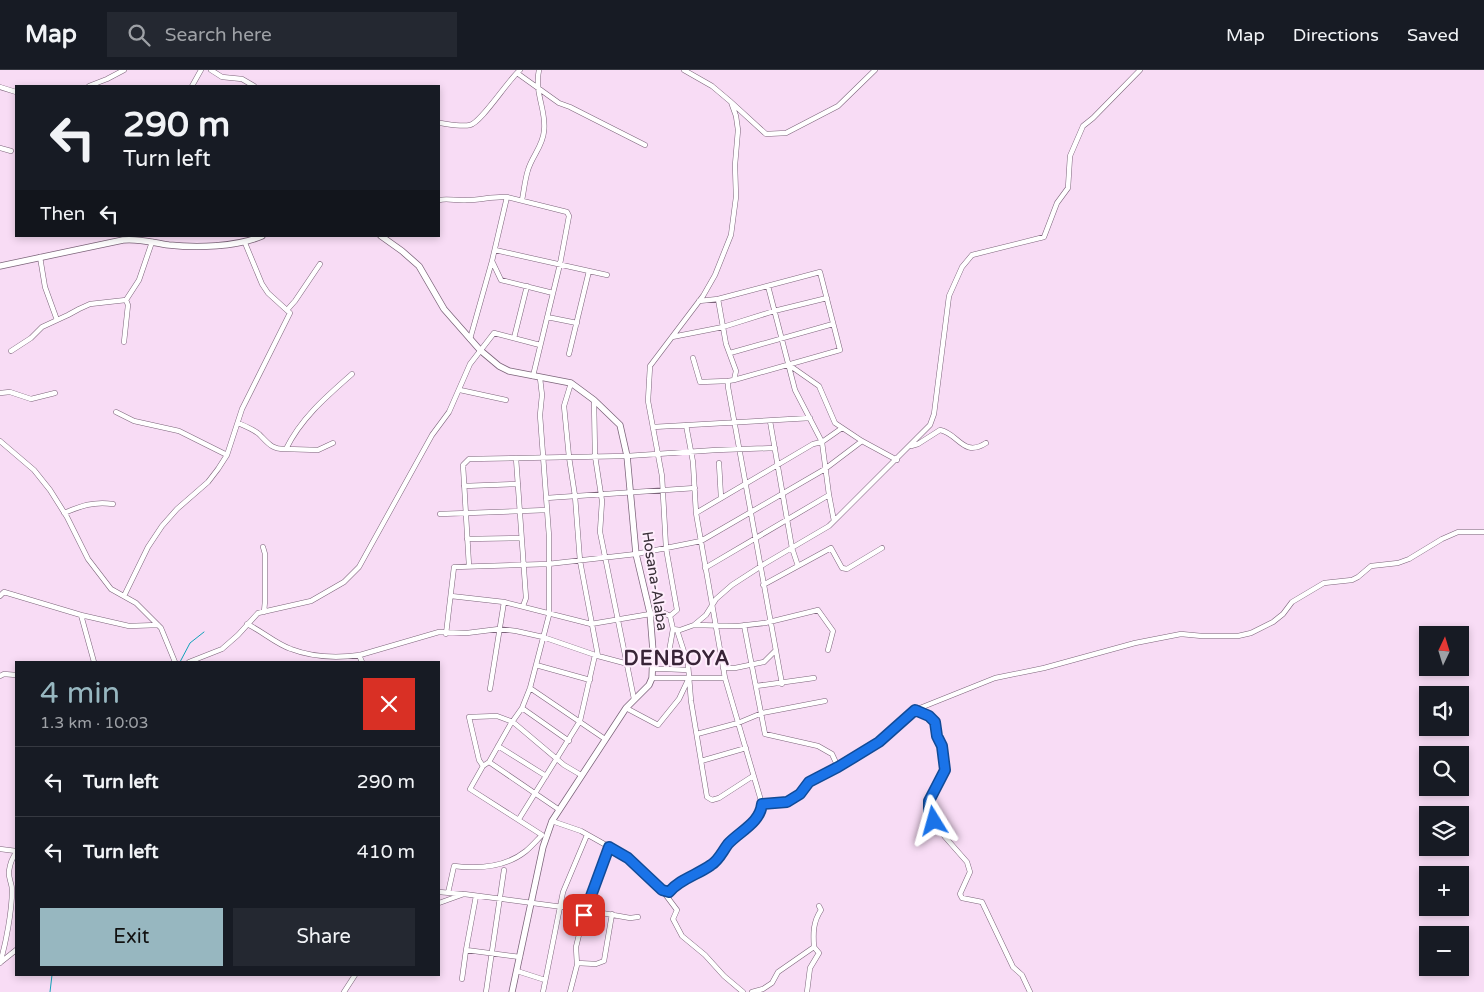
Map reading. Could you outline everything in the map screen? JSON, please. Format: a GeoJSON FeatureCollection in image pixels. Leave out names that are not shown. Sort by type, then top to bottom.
{"type":"FeatureCollection","features":[{"type":"Feature","properties":{"kind":"main road"},"geometry":{"type":"LineString","coordinates":[[0,266],[123,240],[196,246],[245,243],[260,237]]}},
{"type":"Feature","properties":{"kind":"main road","name":"Hosana-Alaba"},"geometry":{"type":"LineString","coordinates":[[382,237],[419,266],[444,309],[480,350],[499,366],[509,371],[571,383],[594,400],[620,425],[632,492],[636,554],[650,613],[652,678]]}},
{"type":"Feature","properties":{"kind":"main road"},"geometry":{"type":"LineString","coordinates":[[512,992],[545,835],[558,809],[626,708],[649,685],[652,678]]}},
{"type":"Feature","properties":{"kind":"street"},"geometry":{"type":"LineString","coordinates":[[92,85],[107,80],[124,70]]}},
{"type":"Feature","properties":{"kind":"street"},"geometry":{"type":"LineString","coordinates":[[193,85],[201,70]]}},
{"type":"Feature","properties":{"kind":"street"},"geometry":{"type":"LineString","coordinates":[[210,70],[222,76],[242,79],[252,85]]}},
{"type":"Feature","properties":{"kind":"street"},"geometry":{"type":"LineString","coordinates":[[522,200],[527,170],[540,147],[545,131],[538,86],[539,70]]}},
{"type":"Feature","properties":{"kind":"street"},"geometry":{"type":"LineString","coordinates":[[684,70],[712,86],[766,134],[786,133],[838,106],[875,70]]}},
{"type":"Feature","properties":{"kind":"street"},"geometry":{"type":"LineString","coordinates":[[694,626],[706,615],[716,599],[732,585],[760,566],[829,526],[930,425],[934,414],[949,296],[962,267],[972,255],[1044,237],[1057,203],[1068,188],[1070,156],[1083,126],[1140,70]]}},
{"type":"Feature","properties":{"kind":"street"},"geometry":{"type":"LineString","coordinates":[[440,123],[470,125],[478,121],[519,71],[559,103],[645,145]]}},
{"type":"Feature","properties":{"kind":"street"},"geometry":{"type":"LineString","coordinates":[[0,87],[15,92]]}},
{"type":"Feature","properties":{"kind":"street"},"geometry":{"type":"LineString","coordinates":[[670,616],[677,610],[666,548],[663,490],[648,401],[650,366],[699,301],[715,275],[731,235],[736,197],[735,165],[738,130],[731,102]]}},
{"type":"Feature","properties":{"kind":"street"},"geometry":{"type":"LineString","coordinates":[[0,148],[11,151]]}},
{"type":"Feature","properties":{"kind":"street"},"geometry":{"type":"LineString","coordinates":[[470,339],[495,250],[507,197]]}},
{"type":"Feature","properties":{"kind":"street"},"geometry":{"type":"LineString","coordinates":[[440,200],[507,197],[567,212],[569,216],[560,264],[533,376]]}},
{"type":"Feature","properties":{"kind":"street"},"geometry":{"type":"LineString","coordinates":[[126,300],[139,280],[157,237]]}},
{"type":"Feature","properties":{"kind":"street"},"geometry":{"type":"LineString","coordinates":[[124,596],[148,546],[162,526],[177,509],[208,482],[218,469],[226,455],[242,409],[290,313],[268,293],[262,284],[245,243]]}},
{"type":"Feature","properties":{"kind":"street"},"geometry":{"type":"LineString","coordinates":[[495,250],[607,275]]}},
{"type":"Feature","properties":{"kind":"street"},"geometry":{"type":"LineString","coordinates":[[40,257],[45,287],[58,320]]}},
{"type":"Feature","properties":{"kind":"street"},"geometry":{"type":"LineString","coordinates":[[492,261],[501,280],[553,293]]}},
{"type":"Feature","properties":{"kind":"street"},"geometry":{"type":"LineString","coordinates":[[286,310],[295,301],[320,264]]}},
{"type":"Feature","properties":{"kind":"street"},"geometry":{"type":"LineString","coordinates":[[569,354],[589,271]]}},
{"type":"Feature","properties":{"kind":"street"},"geometry":{"type":"LineString","coordinates":[[693,358],[700,382],[728,381],[840,350],[820,272],[718,299],[699,301]]}},
{"type":"Feature","properties":{"kind":"street"},"geometry":{"type":"LineString","coordinates":[[514,338],[527,286]]}},
{"type":"Feature","properties":{"kind":"street"},"geometry":{"type":"LineString","coordinates":[[768,286],[795,390],[822,442],[834,521]]}},
{"type":"Feature","properties":{"kind":"street"},"geometry":{"type":"LineString","coordinates":[[672,337],[723,327],[774,311],[826,298]]}},
{"type":"Feature","properties":{"kind":"street"},"geometry":{"type":"LineString","coordinates":[[718,299],[723,327],[736,371],[734,380]]}},
{"type":"Feature","properties":{"kind":"street"},"geometry":{"type":"LineString","coordinates":[[11,351],[31,338],[42,327],[90,304],[126,300]]}},
{"type":"Feature","properties":{"kind":"street"},"geometry":{"type":"LineString","coordinates":[[124,342],[128,304],[126,300]]}},
{"type":"Feature","properties":{"kind":"street"},"geometry":{"type":"LineString","coordinates":[[547,317],[577,323]]}},
{"type":"Feature","properties":{"kind":"street"},"geometry":{"type":"LineString","coordinates":[[730,353],[833,324]]}},
{"type":"Feature","properties":{"kind":"street"},"geometry":{"type":"LineString","coordinates":[[192,661],[222,649],[258,613],[288,608],[311,601],[344,582],[359,567],[432,435],[449,412],[470,364],[494,333],[540,345]]}},
{"type":"Feature","properties":{"kind":"street"},"geometry":{"type":"LineString","coordinates":[[789,364],[819,386],[835,423],[862,442],[897,460]]}},
{"type":"Feature","properties":{"kind":"street"},"geometry":{"type":"LineString","coordinates":[[286,449],[300,426],[324,399],[352,374]]}},
{"type":"Feature","properties":{"kind":"street"},"geometry":{"type":"LineString","coordinates":[[448,893],[454,866],[471,868],[514,860],[545,835],[470,789],[522,708],[530,688],[549,615],[549,536],[542,457],[540,416],[542,395],[540,378]]}},
{"type":"Feature","properties":{"kind":"street"},"geometry":{"type":"LineString","coordinates":[[728,381],[782,684]]}},
{"type":"Feature","properties":{"kind":"street"},"geometry":{"type":"LineString","coordinates":[[519,819],[580,721],[597,656],[580,560],[575,496],[564,406],[571,383]]}},
{"type":"Feature","properties":{"kind":"street"},"geometry":{"type":"LineString","coordinates":[[460,390],[506,400]]}},
{"type":"Feature","properties":{"kind":"street"},"geometry":{"type":"LineString","coordinates":[[0,393],[10,392],[31,399],[55,393]]}},
{"type":"Feature","properties":{"kind":"street"},"geometry":{"type":"LineString","coordinates":[[594,400],[595,456],[601,494],[600,532],[634,699]]}},
{"type":"Feature","properties":{"kind":"street"},"geometry":{"type":"LineString","coordinates":[[116,412],[134,421],[179,431],[226,455]]}},
{"type":"Feature","properties":{"kind":"street"},"geometry":{"type":"LineString","coordinates":[[653,427],[810,418]]}},
{"type":"Feature","properties":{"kind":"street"},"geometry":{"type":"LineString","coordinates":[[770,421],[792,548],[798,566]]}},
{"type":"Feature","properties":{"kind":"street"},"geometry":{"type":"LineString","coordinates":[[238,423],[260,435],[264,441],[272,446],[281,449],[318,450],[333,443]]}},
{"type":"Feature","properties":{"kind":"street"},"geometry":{"type":"LineString","coordinates":[[662,890],[669,892],[678,882],[694,876],[713,864],[729,843],[756,819],[761,811],[762,804],[725,678],[696,513],[691,451],[686,425]]}},
{"type":"Feature","properties":{"kind":"street"},"geometry":{"type":"LineString","coordinates":[[696,513],[813,444],[822,442],[842,428]]}},
{"type":"Feature","properties":{"kind":"street"},"geometry":{"type":"LineString","coordinates":[[910,446],[918,444],[940,430],[946,431],[961,444],[968,447],[976,448],[986,443]]}},
{"type":"Feature","properties":{"kind":"street"},"geometry":{"type":"LineString","coordinates":[[0,441],[34,470],[50,490],[88,559],[111,589],[136,603],[158,625],[170,647],[175,661]]}},
{"type":"Feature","properties":{"kind":"street"},"geometry":{"type":"LineString","coordinates":[[446,634],[454,567],[548,564],[636,554],[701,541],[751,514],[825,469],[862,442]]}},
{"type":"Feature","properties":{"kind":"street"},"geometry":{"type":"LineString","coordinates":[[469,566],[463,465],[469,459],[627,456],[691,451],[775,448]]}},
{"type":"Feature","properties":{"kind":"street"},"geometry":{"type":"LineString","coordinates":[[516,458],[526,598],[523,606]]}},
{"type":"Feature","properties":{"kind":"street"},"geometry":{"type":"LineString","coordinates":[[719,462],[721,498]]}},
{"type":"Feature","properties":{"kind":"street"},"geometry":{"type":"LineString","coordinates":[[464,486],[518,484]]}},
{"type":"Feature","properties":{"kind":"street"},"geometry":{"type":"LineString","coordinates":[[546,498],[695,488]]}},
{"type":"Feature","properties":{"kind":"street"},"geometry":{"type":"LineString","coordinates":[[706,568],[829,494]]}},
{"type":"Feature","properties":{"kind":"street"},"geometry":{"type":"LineString","coordinates":[[64,513],[100,502],[113,504]]}},
{"type":"Feature","properties":{"kind":"street"},"geometry":{"type":"LineString","coordinates":[[440,514],[546,510]]}},
{"type":"Feature","properties":{"kind":"street"},"geometry":{"type":"LineString","coordinates":[[762,804],[787,802],[800,794],[809,782],[879,742],[915,710],[995,678],[1044,668],[1135,643],[1181,634],[1229,636],[1251,633],[1273,622],[1283,614],[1292,602],[1312,588],[1324,583],[1352,580],[1371,566],[1398,563],[1409,559],[1442,539],[1458,532],[1484,532]]}},
{"type":"Feature","properties":{"kind":"street"},"geometry":{"type":"LineString","coordinates":[[467,539],[521,538]]}},
{"type":"Feature","properties":{"kind":"street"},"geometry":{"type":"LineString","coordinates":[[263,547],[265,554],[264,612]]}},
{"type":"Feature","properties":{"kind":"street"},"geometry":{"type":"LineString","coordinates":[[763,585],[831,548],[842,568],[848,569],[882,548]]}},
{"type":"Feature","properties":{"kind":"street"},"geometry":{"type":"LineString","coordinates":[[0,596],[4,592],[81,615],[129,626],[158,625]]}},
{"type":"Feature","properties":{"kind":"street"},"geometry":{"type":"LineString","coordinates":[[451,596],[504,602],[549,615],[591,624],[650,613],[662,612],[670,616],[688,670],[707,797],[712,800],[719,798],[753,776]]}},
{"type":"Feature","properties":{"kind":"street"},"geometry":{"type":"LineString","coordinates":[[490,689],[504,602]]}},
{"type":"Feature","properties":{"kind":"street"},"geometry":{"type":"LineString","coordinates":[[675,629],[694,626],[744,625],[818,610],[833,631],[828,650]]}},
{"type":"Feature","properties":{"kind":"street"},"geometry":{"type":"LineString","coordinates":[[81,615],[94,661]]}},
{"type":"Feature","properties":{"kind":"street"},"geometry":{"type":"LineString","coordinates":[[248,624],[290,649],[307,654],[347,657],[438,632],[446,634],[467,633],[499,629],[543,637],[597,656],[628,664]]}},
{"type":"Feature","properties":{"kind":"street"},"geometry":{"type":"LineString","coordinates":[[744,625],[765,734],[818,746],[832,754],[838,767]]}},
{"type":"Feature","properties":{"kind":"street"},"geometry":{"type":"LineString","coordinates":[[666,669],[675,629]]}},
{"type":"Feature","properties":{"kind":"street"},"geometry":{"type":"LineString","coordinates":[[723,668],[764,662],[776,650]]}},
{"type":"Feature","properties":{"kind":"street"},"geometry":{"type":"LineString","coordinates":[[359,655],[362,661]]}},
{"type":"Feature","properties":{"kind":"street"},"geometry":{"type":"LineString","coordinates":[[536,666],[590,680]]}},
{"type":"Feature","properties":{"kind":"street"},"geometry":{"type":"LineString","coordinates":[[653,669],[688,670]]}},
{"type":"Feature","properties":{"kind":"street"},"geometry":{"type":"LineString","coordinates":[[0,676],[4,674],[15,675]]}},
{"type":"Feature","properties":{"kind":"street"},"geometry":{"type":"LineString","coordinates":[[652,678],[725,678]]}},
{"type":"Feature","properties":{"kind":"street"},"geometry":{"type":"LineString","coordinates":[[626,708],[658,725],[679,699],[689,678]]}},
{"type":"Feature","properties":{"kind":"street"},"geometry":{"type":"LineString","coordinates":[[756,686],[782,684],[814,678]]}},
{"type":"Feature","properties":{"kind":"street"},"geometry":{"type":"LineString","coordinates":[[530,688],[605,739]]}},
{"type":"Feature","properties":{"kind":"street"},"geometry":{"type":"LineString","coordinates":[[698,734],[738,723],[761,714],[825,701]]}},
{"type":"Feature","properties":{"kind":"street"},"geometry":{"type":"LineString","coordinates":[[522,708],[569,741]]}},
{"type":"Feature","properties":{"kind":"street"},"geometry":{"type":"LineString","coordinates":[[915,710],[929,716],[935,722],[937,736],[942,746],[945,770],[929,801],[929,813],[945,837],[967,862],[970,872],[960,894],[962,898],[982,902],[1013,967],[1022,976],[1030,992]]}},
{"type":"Feature","properties":{"kind":"street"},"geometry":{"type":"LineString","coordinates":[[483,766],[479,760],[469,718],[497,716],[513,722],[564,765],[581,775]]}},
{"type":"Feature","properties":{"kind":"street"},"geometry":{"type":"LineString","coordinates":[[498,746],[546,776]]}},
{"type":"Feature","properties":{"kind":"street"},"geometry":{"type":"LineString","coordinates":[[701,761],[746,748]]}},
{"type":"Feature","properties":{"kind":"street"},"geometry":{"type":"LineString","coordinates":[[489,762],[558,809]]}},
{"type":"Feature","properties":{"kind":"street"},"geometry":{"type":"LineString","coordinates":[[552,821],[587,835],[628,858],[662,890],[677,910],[673,919],[682,936],[705,955],[724,976],[743,992]]}},
{"type":"Feature","properties":{"kind":"street"},"geometry":{"type":"LineString","coordinates":[[543,992],[563,892],[587,835]]}},
{"type":"Feature","properties":{"kind":"street"},"geometry":{"type":"LineString","coordinates":[[570,992],[577,964],[576,947],[585,910],[609,847]]}},
{"type":"Feature","properties":{"kind":"street"},"geometry":{"type":"LineString","coordinates":[[0,849],[15,852]]}},
{"type":"Feature","properties":{"kind":"street"},"geometry":{"type":"LineString","coordinates":[[0,963],[7,939],[11,901],[12,887],[8,879],[9,869],[15,854]]}},
{"type":"Feature","properties":{"kind":"street"},"geometry":{"type":"LineString","coordinates":[[486,992],[504,870]]}},
{"type":"Feature","properties":{"kind":"street"},"geometry":{"type":"LineString","coordinates":[[440,892],[638,917]]}},
{"type":"Feature","properties":{"kind":"street"},"geometry":{"type":"LineString","coordinates":[[440,903],[464,894]]}},
{"type":"Feature","properties":{"kind":"street"},"geometry":{"type":"LineString","coordinates":[[462,979],[476,896]]}},
{"type":"Feature","properties":{"kind":"street"},"geometry":{"type":"LineString","coordinates":[[807,992],[810,968],[819,953],[814,947],[813,929],[816,918],[821,910],[819,906]]}},
{"type":"Feature","properties":{"kind":"street"},"geometry":{"type":"LineString","coordinates":[[577,964],[596,964],[604,961],[612,914]]}},
{"type":"Feature","properties":{"kind":"street"},"geometry":{"type":"LineString","coordinates":[[752,992],[763,989],[772,983],[778,972],[814,947]]}},
{"type":"Feature","properties":{"kind":"street"},"geometry":{"type":"LineString","coordinates":[[466,950],[520,957]]}},
{"type":"Feature","properties":{"kind":"street"},"geometry":{"type":"LineString","coordinates":[[0,963],[15,951]]}},
{"type":"Feature","properties":{"kind":"street"},"geometry":{"type":"LineString","coordinates":[[517,971],[545,980]]}},
{"type":"Feature","properties":{"kind":"street"},"geometry":{"type":"LineString","coordinates":[[344,992],[354,976]]}},
{"type":"Feature","properties":{"kind":"waterway"},"geometry":{"type":"LineString","coordinates":[[181,661],[190,643],[204,632]]}},
{"type":"Feature","properties":{"kind":"waterway"},"geometry":{"type":"LineString","coordinates":[[50,992],[52,976]]}},
{"type":"Feature","properties":{"kind":"district","name":"DENBOYA"},"geometry":{"type":"Point","coordinates":[677,658]}},
{"type":"Feature","properties":{"kind":"route"},"geometry":{"type":"LineString","coordinates":[[584,915],[609,847],[628,858],[662,890],[669,892],[678,882],[694,876],[713,864],[729,843],[756,819],[761,811],[762,804],[787,802],[800,794],[809,782],[879,742],[915,710],[929,716],[935,722],[937,736],[942,746],[945,770],[929,801],[929,813],[934,821]]}}]}
